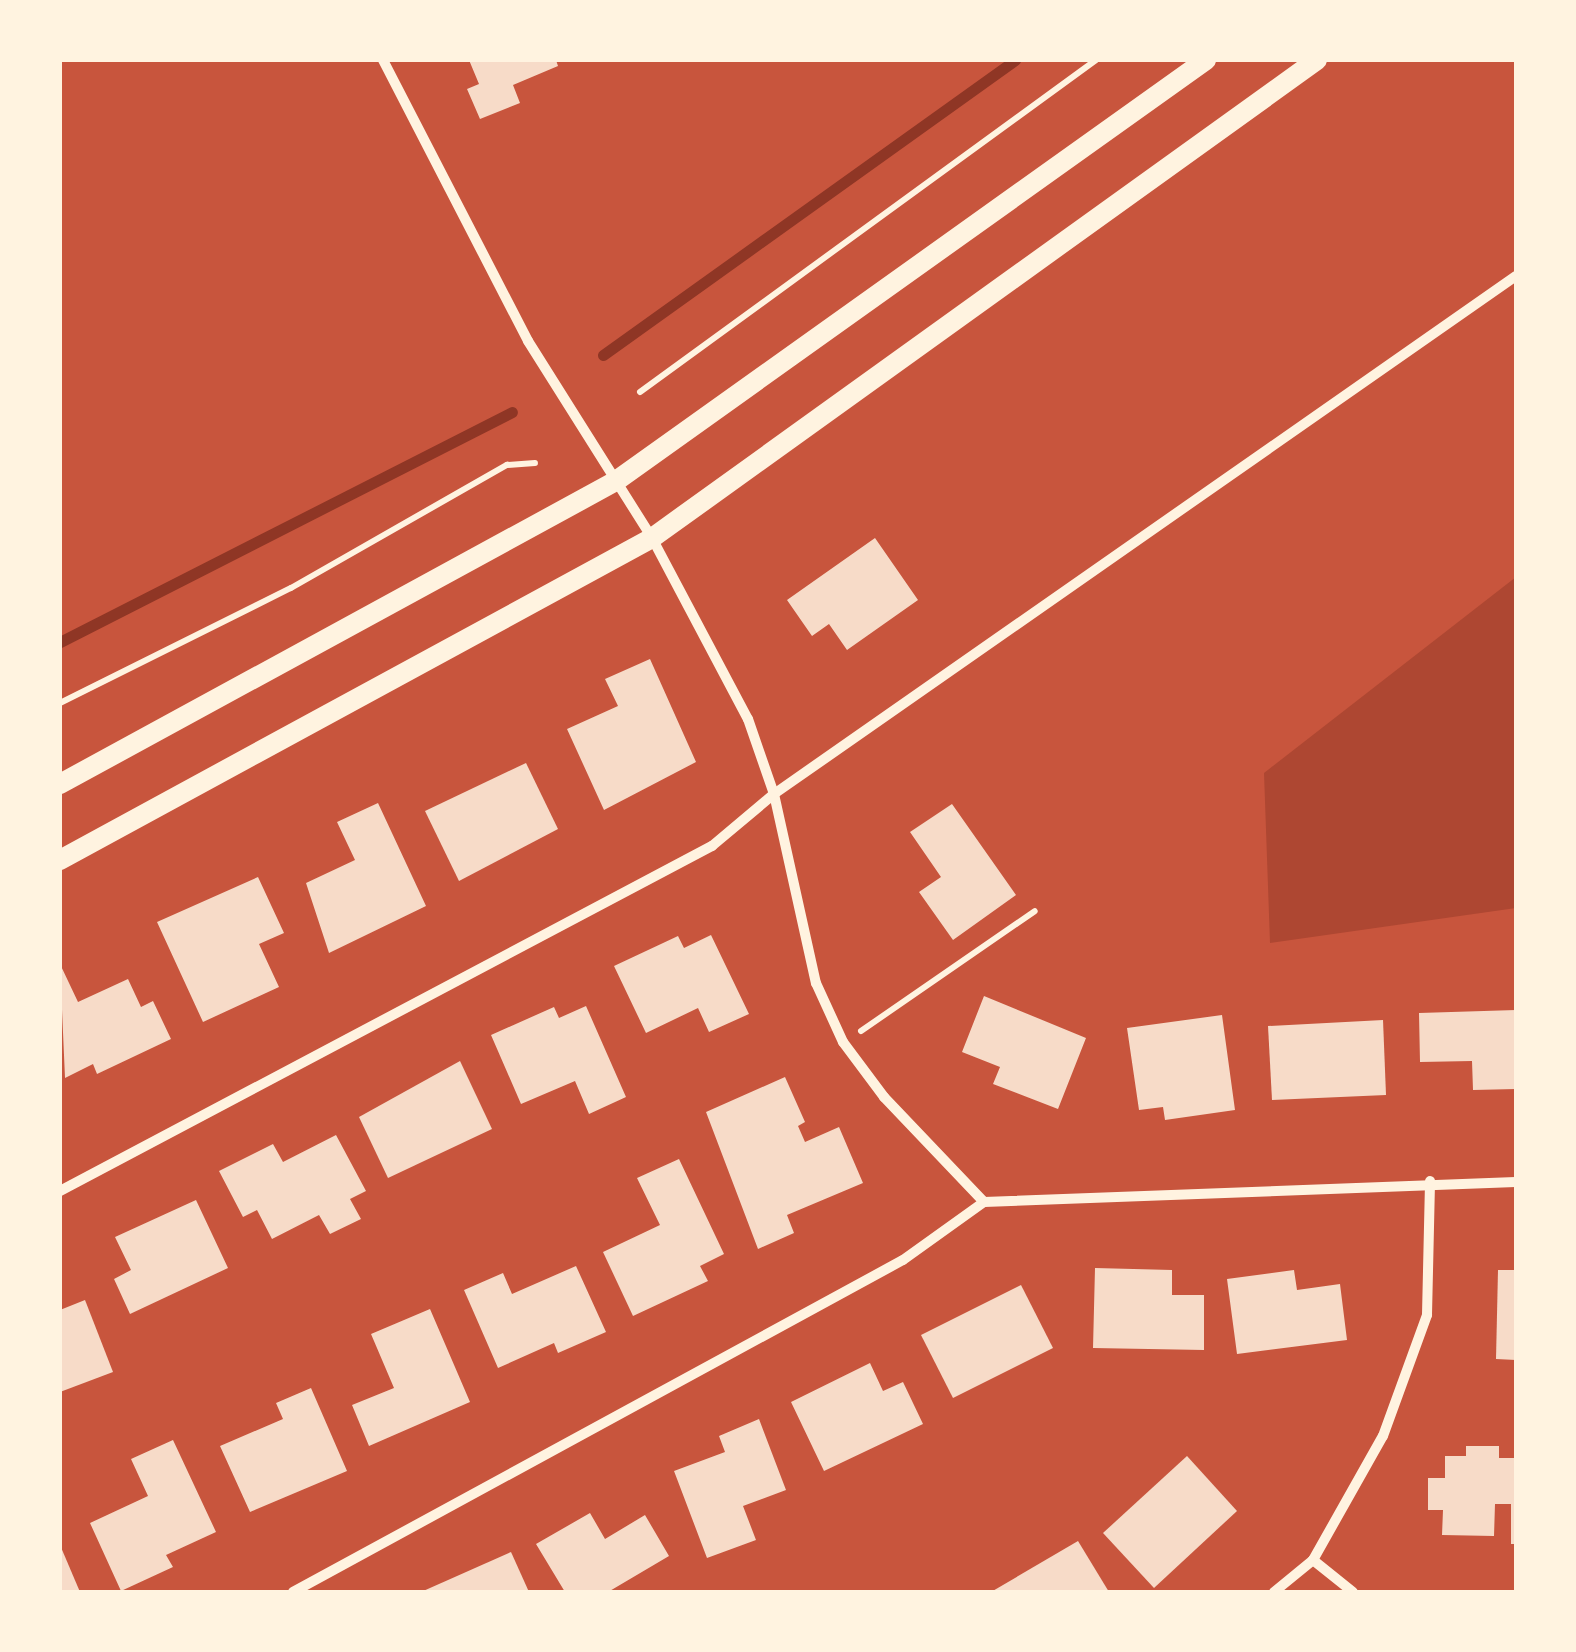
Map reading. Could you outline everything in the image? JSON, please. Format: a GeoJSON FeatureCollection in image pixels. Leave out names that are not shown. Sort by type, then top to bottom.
{"type":"FeatureCollection","features":[{"type":"Feature","properties":{"kind":"main road"},"geometry":{"type":"LineString","coordinates":[[60,784],[616,481],[1206,60]]}},
{"type":"Feature","properties":{"kind":"main road"},"geometry":{"type":"LineString","coordinates":[[60,860],[652,538],[1317,60]]}},
{"type":"Feature","properties":{"kind":"street"},"geometry":{"type":"LineString","coordinates":[[383,60],[528,342],[652,538],[748,719],[774,794],[816,983],[843,1042],[884,1097],[984,1202]]}},
{"type":"Feature","properties":{"kind":"street"},"geometry":{"type":"LineString","coordinates":[[60,1191],[712,846],[774,794],[1516,276]]}},
{"type":"Feature","properties":{"kind":"street"},"geometry":{"type":"LineString","coordinates":[[1274,1592],[1313,1560],[1383,1436],[1427,1315],[1430,1181]]}},
{"type":"Feature","properties":{"kind":"street"},"geometry":{"type":"LineString","coordinates":[[293,1592],[903,1260],[984,1202],[1240,1196],[1430,1181],[1516,1182]]}},
{"type":"Feature","properties":{"kind":"street"},"geometry":{"type":"LineString","coordinates":[[1313,1560],[1353,1592]]}},
{"type":"Feature","properties":{"kind":"path"},"geometry":{"type":"LineString","coordinates":[[640,392],[1096,60]]}},
{"type":"Feature","properties":{"kind":"path"},"geometry":{"type":"LineString","coordinates":[[60,703],[335,564],[507,465],[534,463]]}},
{"type":"Feature","properties":{"kind":"path"},"geometry":{"type":"LineString","coordinates":[[843,1042],[1035,911]]}},
{"type":"Feature","properties":{"kind":"shaded area"},"geometry":{"type":"Polygon","coordinates":[[[1516,577],[1516,908],[1270,943],[1264,773],[1516,577]]]}},
{"type":"Feature","properties":{"kind":"building"},"geometry":{"type":"Polygon","coordinates":[[[469,60],[556,60],[558,66],[513,85],[520,103],[480,119],[467,89],[479,84],[469,60]]]}},
{"type":"Feature","properties":{"kind":"building"},"geometry":{"type":"Polygon","coordinates":[[[875,538],[918,600],[847,650],[829,624],[812,636],[787,600],[875,538]]]}},
{"type":"Feature","properties":{"kind":"building"},"geometry":{"type":"Polygon","coordinates":[[[650,659],[696,762],[604,810],[567,729],[618,706],[605,679],[650,659]]]}},
{"type":"Feature","properties":{"kind":"building"},"geometry":{"type":"Polygon","coordinates":[[[526,763],[558,829],[459,881],[425,811],[526,763]]]}},
{"type":"Feature","properties":{"kind":"building"},"geometry":{"type":"Polygon","coordinates":[[[378,803],[426,906],[329,953],[306,883],[355,860],[337,822],[378,803]]]}},
{"type":"Feature","properties":{"kind":"building"},"geometry":{"type":"Polygon","coordinates":[[[952,804],[1016,895],[953,940],[919,892],[941,877],[910,832],[952,804]]]}},
{"type":"Feature","properties":{"kind":"building"},"geometry":{"type":"Polygon","coordinates":[[[258,877],[284,933],[259,944],[279,987],[203,1022],[157,922],[258,877]]]}},
{"type":"Feature","properties":{"kind":"building"},"geometry":{"type":"Polygon","coordinates":[[[711,935],[749,1014],[709,1032],[698,1008],[646,1033],[614,966],[678,936],[684,948],[711,935]]]}},
{"type":"Feature","properties":{"kind":"building"},"geometry":{"type":"Polygon","coordinates":[[[60,964],[78,1002],[128,979],[141,1007],[153,1001],[171,1039],[97,1074],[93,1064],[65,1078],[60,964]]]}},
{"type":"Feature","properties":{"kind":"building"},"geometry":{"type":"Polygon","coordinates":[[[984,996],[1086,1038],[1058,1109],[993,1084],[1000,1067],[962,1052],[984,996]]]}},
{"type":"Feature","properties":{"kind":"building"},"geometry":{"type":"Polygon","coordinates":[[[586,1006],[626,1097],[589,1114],[575,1081],[521,1104],[491,1035],[554,1007],[559,1018],[586,1006]]]}},
{"type":"Feature","properties":{"kind":"building"},"geometry":{"type":"Polygon","coordinates":[[[1516,1010],[1516,1089],[1473,1090],[1472,1061],[1420,1062],[1419,1013],[1516,1010]]]}},
{"type":"Feature","properties":{"kind":"building"},"geometry":{"type":"Polygon","coordinates":[[[1222,1015],[1235,1110],[1165,1120],[1163,1107],[1139,1110],[1127,1028],[1222,1015]]]}},
{"type":"Feature","properties":{"kind":"building"},"geometry":{"type":"Polygon","coordinates":[[[1383,1020],[1386,1095],[1272,1100],[1268,1026],[1383,1020]]]}},
{"type":"Feature","properties":{"kind":"building"},"geometry":{"type":"Polygon","coordinates":[[[460,1061],[492,1129],[388,1178],[359,1117],[460,1061]]]}},
{"type":"Feature","properties":{"kind":"building"},"geometry":{"type":"Polygon","coordinates":[[[785,1077],[805,1122],[798,1126],[805,1142],[839,1127],[863,1183],[787,1215],[794,1233],[758,1249],[706,1112],[785,1077]]]}},
{"type":"Feature","properties":{"kind":"building"},"geometry":{"type":"Polygon","coordinates":[[[336,1135],[366,1191],[350,1199],[361,1219],[330,1234],[319,1215],[272,1239],[257,1210],[243,1217],[219,1171],[273,1144],[283,1162],[336,1135]]]}},
{"type":"Feature","properties":{"kind":"building"},"geometry":{"type":"Polygon","coordinates":[[[679,1159],[724,1254],[700,1266],[708,1281],[633,1316],[603,1252],[660,1225],[637,1178],[679,1159]]]}},
{"type":"Feature","properties":{"kind":"building"},"geometry":{"type":"Polygon","coordinates":[[[196,1200],[228,1268],[130,1314],[114,1279],[131,1270],[115,1237],[196,1200]]]}},
{"type":"Feature","properties":{"kind":"building"},"geometry":{"type":"Polygon","coordinates":[[[576,1266],[606,1332],[558,1353],[554,1343],[498,1368],[464,1290],[503,1273],[512,1294],[576,1266]]]}},
{"type":"Feature","properties":{"kind":"building"},"geometry":{"type":"Polygon","coordinates":[[[1095,1268],[1172,1270],[1172,1295],[1204,1295],[1204,1350],[1093,1348],[1095,1268]]]}},
{"type":"Feature","properties":{"kind":"building"},"geometry":{"type":"Polygon","coordinates":[[[1294,1270],[1297,1290],[1340,1284],[1347,1340],[1237,1354],[1227,1279],[1294,1270]]]}},
{"type":"Feature","properties":{"kind":"building"},"geometry":{"type":"Polygon","coordinates":[[[1498,1270],[1516,1270],[1516,1360],[1496,1359],[1498,1270]]]}},
{"type":"Feature","properties":{"kind":"building"},"geometry":{"type":"Polygon","coordinates":[[[1021,1285],[1053,1348],[953,1398],[921,1335],[1021,1285]]]}},
{"type":"Feature","properties":{"kind":"building"},"geometry":{"type":"Polygon","coordinates":[[[85,1300],[113,1372],[60,1392],[60,1310],[85,1300]]]}},
{"type":"Feature","properties":{"kind":"building"},"geometry":{"type":"Polygon","coordinates":[[[430,1309],[470,1402],[369,1446],[352,1405],[394,1388],[371,1334],[430,1309]]]}},
{"type":"Feature","properties":{"kind":"building"},"geometry":{"type":"Polygon","coordinates":[[[870,1363],[883,1391],[903,1382],[923,1424],[824,1471],[791,1402],[870,1363]]]}},
{"type":"Feature","properties":{"kind":"building"},"geometry":{"type":"Polygon","coordinates":[[[311,1388],[347,1471],[250,1512],[220,1446],[283,1419],[276,1403],[311,1388]]]}},
{"type":"Feature","properties":{"kind":"building"},"geometry":{"type":"Polygon","coordinates":[[[759,1419],[786,1490],[743,1506],[756,1540],[707,1558],[674,1471],[725,1452],[719,1436],[759,1419]]]}},
{"type":"Feature","properties":{"kind":"building"},"geometry":{"type":"Polygon","coordinates":[[[173,1440],[216,1532],[166,1555],[173,1567],[121,1591],[90,1523],[148,1496],[131,1459],[173,1440]]]}},
{"type":"Feature","properties":{"kind":"building"},"geometry":{"type":"Polygon","coordinates":[[[1466,1446],[1499,1446],[1499,1458],[1516,1458],[1516,1544],[1511,1544],[1511,1504],[1495,1504],[1494,1536],[1442,1535],[1443,1510],[1428,1510],[1428,1478],[1445,1478],[1445,1456],[1466,1456],[1466,1446]]]}},
{"type":"Feature","properties":{"kind":"building"},"geometry":{"type":"Polygon","coordinates":[[[1187,1456],[1237,1511],[1154,1588],[1103,1533],[1187,1456]]]}},
{"type":"Feature","properties":{"kind":"building"},"geometry":{"type":"Polygon","coordinates":[[[590,1513],[605,1539],[645,1515],[669,1556],[608,1592],[565,1592],[536,1544],[590,1513]]]}},
{"type":"Feature","properties":{"kind":"building"},"geometry":{"type":"Polygon","coordinates":[[[1078,1541],[1109,1592],[991,1592],[1078,1541]]]}},
{"type":"Feature","properties":{"kind":"building"},"geometry":{"type":"Polygon","coordinates":[[[60,1545],[80,1592],[60,1592],[60,1545]]]}},
{"type":"Feature","properties":{"kind":"building"},"geometry":{"type":"Polygon","coordinates":[[[511,1552],[529,1592],[421,1592],[511,1552]]]}},
{"type":"Feature","properties":{"kind":"waterway"},"geometry":{"type":"LineString","coordinates":[[603,355],[1015,60]]}},
{"type":"Feature","properties":{"kind":"waterway"},"geometry":{"type":"LineString","coordinates":[[60,642],[512,412]]}}]}
